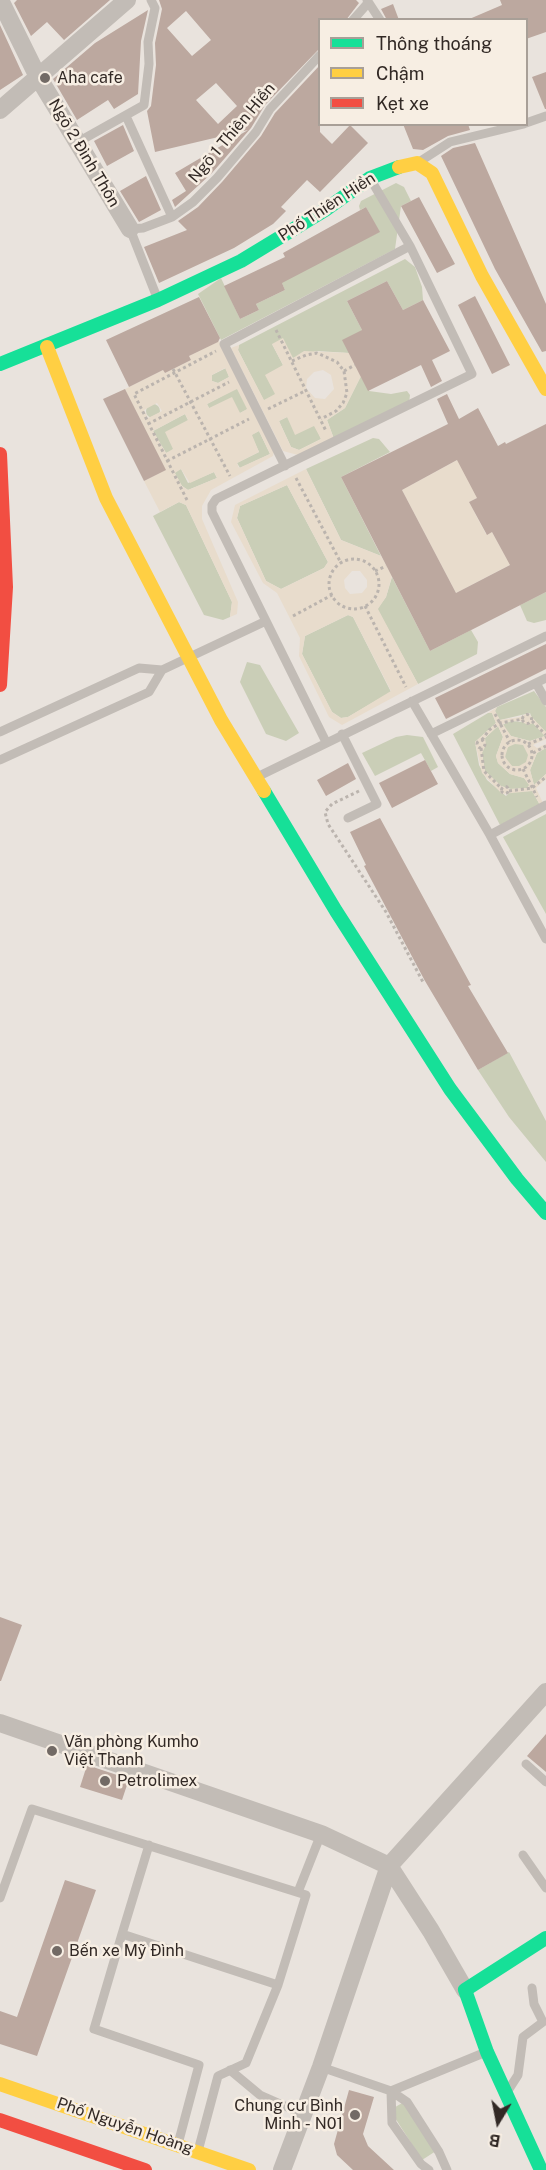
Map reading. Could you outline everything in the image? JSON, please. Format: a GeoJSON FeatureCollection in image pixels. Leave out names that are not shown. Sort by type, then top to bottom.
{"type":"FeatureCollection","features":[{"type":"Feature","properties":{"kind":"street","name":"Ngõ 2 Đình Thôn"},"geometry":{"type":"LineString","coordinates":[[1,0],[38,78],[130,229]]}},
{"type":"Feature","properties":{"kind":"street"},"geometry":{"type":"LineString","coordinates":[[0,110],[127,0]]}},
{"type":"Feature","properties":{"kind":"street"},"geometry":{"type":"LineString","coordinates":[[417,163],[432,173],[482,276],[535,362],[546,389]]}},
{"type":"Feature","properties":{"kind":"street","name":"Phố Thiên Hiền"},"geometry":{"type":"LineString","coordinates":[[0,364],[158,300],[242,261],[325,210],[370,178],[393,168],[417,163]]}},
{"type":"Feature","properties":{"kind":"street"},"geometry":{"type":"LineString","coordinates":[[47,346],[106,498],[221,720],[336,911],[450,1089],[517,1179],[546,1213]]}},
{"type":"Feature","properties":{"kind":"street"},"geometry":{"type":"LineString","coordinates":[[0,454],[6,587],[0,685]]}},
{"type":"Feature","properties":{"kind":"street"},"geometry":{"type":"LineString","coordinates":[[282,2170],[321,2067],[389,1866],[546,1692]]}},
{"type":"Feature","properties":{"kind":"street"},"geometry":{"type":"LineString","coordinates":[[0,1723],[321,1834],[389,1866],[431,1931],[465,1990],[487,2052],[507,2091],[541,2170]]}},
{"type":"Feature","properties":{"kind":"street"},"geometry":{"type":"LineString","coordinates":[[465,1990],[546,1938]]}},
{"type":"Feature","properties":{"kind":"street","name":"Phố Nguyễn Hoàng"},"geometry":{"type":"LineString","coordinates":[[0,2084],[249,2170]]}},
{"type":"Feature","properties":{"kind":"street","name":"Phố Nguyễn Hoàng"},"geometry":{"type":"LineString","coordinates":[[0,2120],[146,2170]]}},
{"type":"Feature","properties":{"kind":"lane"},"geometry":{"type":"LineString","coordinates":[[78,142],[144,105],[149,64],[148,42],[155,8],[151,0]]}},
{"type":"Feature","properties":{"kind":"lane"},"geometry":{"type":"LineString","coordinates":[[355,18],[368,2],[379,18]]}},
{"type":"Feature","properties":{"kind":"lane","name":"Ngõ 1 Thiên Hiền"},"geometry":{"type":"LineString","coordinates":[[130,229],[143,228],[172,217],[192,202],[217,178],[256,132],[270,109],[318,57]]}},
{"type":"Feature","properties":{"kind":"lane"},"geometry":{"type":"LineString","coordinates":[[126,116],[172,217]]}},
{"type":"Feature","properties":{"kind":"lane"},"geometry":{"type":"LineString","coordinates":[[528,123],[546,116]]}},
{"type":"Feature","properties":{"kind":"lane"},"geometry":{"type":"LineString","coordinates":[[417,163],[450,142],[517,126]]}},
{"type":"Feature","properties":{"kind":"lane"},"geometry":{"type":"LineString","coordinates":[[326,742],[212,512],[212,505],[216,499],[472,374],[410,246],[370,178]]}},
{"type":"Feature","properties":{"kind":"lane"},"geometry":{"type":"LineString","coordinates":[[130,229],[158,300]]}},
{"type":"Feature","properties":{"kind":"lane"},"geometry":{"type":"LineString","coordinates":[[285,466],[224,344],[410,246]]}},
{"type":"Feature","properties":{"kind":"lane"},"geometry":{"type":"LineString","coordinates":[[0,732],[140,668],[162,670],[266,621]]}},
{"type":"Feature","properties":{"kind":"lane"},"geometry":{"type":"LineString","coordinates":[[256,778],[546,636]]}},
{"type":"Feature","properties":{"kind":"lane"},"geometry":{"type":"LineString","coordinates":[[0,760],[149,692],[162,670]]}},
{"type":"Feature","properties":{"kind":"lane"},"geometry":{"type":"LineString","coordinates":[[431,734],[546,678]]}},
{"type":"Feature","properties":{"kind":"lane"},"geometry":{"type":"LineString","coordinates":[[536,683],[546,701]]}},
{"type":"Feature","properties":{"kind":"lane"},"geometry":{"type":"LineString","coordinates":[[411,701],[490,835],[546,939]]}},
{"type":"Feature","properties":{"kind":"lane"},"geometry":{"type":"LineString","coordinates":[[342,734],[377,804],[348,818]]}},
{"type":"Feature","properties":{"kind":"lane"},"geometry":{"type":"LineString","coordinates":[[490,835],[544,806]]}},
{"type":"Feature","properties":{"kind":"lane"},"geometry":{"type":"LineString","coordinates":[[526,1764],[546,1782]]}},
{"type":"Feature","properties":{"kind":"lane"},"geometry":{"type":"LineString","coordinates":[[0,1898],[32,1809],[306,1895],[278,1984],[246,2063],[218,2076],[198,2151]]}},
{"type":"Feature","properties":{"kind":"lane"},"geometry":{"type":"LineString","coordinates":[[298,1892],[321,1834]]}},
{"type":"Feature","properties":{"kind":"lane"},"geometry":{"type":"LineString","coordinates":[[149,1845],[94,2029],[199,2065],[178,2144]]}},
{"type":"Feature","properties":{"kind":"lane"},"geometry":{"type":"LineString","coordinates":[[523,1855],[546,1888]]}},
{"type":"Feature","properties":{"kind":"lane"},"geometry":{"type":"LineString","coordinates":[[122,1934],[278,1984]]}},
{"type":"Feature","properties":{"kind":"lane"},"geometry":{"type":"LineString","coordinates":[[507,2091],[518,2075],[523,2037],[543,2022],[534,2004],[532,1988]]}},
{"type":"Feature","properties":{"kind":"lane"},"geometry":{"type":"LineString","coordinates":[[391,2091],[487,2052]]}},
{"type":"Feature","properties":{"kind":"lane"},"geometry":{"type":"LineString","coordinates":[[321,2067],[391,2091],[413,2108],[447,2170]]}},
{"type":"Feature","properties":{"kind":"lane"},"geometry":{"type":"LineString","coordinates":[[230,2070],[260,2095],[303,2114]]}},
{"type":"Feature","properties":{"kind":"lane"},"geometry":{"type":"LineString","coordinates":[[391,2091],[392,2123],[417,2167],[429,2170]]}},
{"type":"Feature","properties":{"kind":"path"},"geometry":{"type":"LineString","coordinates":[[270,320],[330,438]]}},
{"type":"Feature","properties":{"kind":"path"},"geometry":{"type":"LineString","coordinates":[[187,500],[134,394],[221,348]]}},
{"type":"Feature","properties":{"kind":"path"},"geometry":{"type":"LineString","coordinates":[[292,361],[317,353],[337,362],[344,371],[347,393],[343,403],[336,411],[321,419]]}},
{"type":"Feature","properties":{"kind":"path"},"geometry":{"type":"LineString","coordinates":[[344,371],[355,365]]}},
{"type":"Feature","properties":{"kind":"path"},"geometry":{"type":"LineString","coordinates":[[174,371],[230,476]]}},
{"type":"Feature","properties":{"kind":"path"},"geometry":{"type":"LineString","coordinates":[[148,424],[232,380]]}},
{"type":"Feature","properties":{"kind":"path"},"geometry":{"type":"LineString","coordinates":[[262,412],[307,390]]}},
{"type":"Feature","properties":{"kind":"path"},"geometry":{"type":"LineString","coordinates":[[167,461],[256,415]]}},
{"type":"Feature","properties":{"kind":"path"},"geometry":{"type":"LineString","coordinates":[[296,478],[341,563]]}},
{"type":"Feature","properties":{"kind":"path"},"geometry":{"type":"LineString","coordinates":[[356,559],[364,561],[375,571],[379,588],[376,596],[365,606],[347,608],[339,604],[332,595],[331,575],[341,563],[356,559]]}},
{"type":"Feature","properties":{"kind":"path"},"geometry":{"type":"LineString","coordinates":[[375,571],[386,566]]}},
{"type":"Feature","properties":{"kind":"path"},"geometry":{"type":"LineString","coordinates":[[293,616],[332,595]]}},
{"type":"Feature","properties":{"kind":"path"},"geometry":{"type":"LineString","coordinates":[[365,606],[406,687]]}},
{"type":"Feature","properties":{"kind":"path"},"geometry":{"type":"LineString","coordinates":[[490,705],[510,742]]}},
{"type":"Feature","properties":{"kind":"path"},"geometry":{"type":"LineString","coordinates":[[528,744],[546,736],[532,721],[529,714],[523,719],[500,723],[489,730],[482,740],[485,745],[481,748],[484,771],[502,789],[503,794],[532,788],[546,777]]}},
{"type":"Feature","properties":{"kind":"path"},"geometry":{"type":"LineString","coordinates":[[523,719],[526,724],[532,721]]}},
{"type":"Feature","properties":{"kind":"path"},"geometry":{"type":"LineString","coordinates":[[520,740],[528,744],[532,753],[530,762],[523,769],[513,769],[505,763],[502,753],[510,742],[520,740]]}},
{"type":"Feature","properties":{"kind":"path"},"geometry":{"type":"LineString","coordinates":[[532,753],[546,746]]}},
{"type":"Feature","properties":{"kind":"path"},"geometry":{"type":"LineString","coordinates":[[523,769],[544,806]]}},
{"type":"Feature","properties":{"kind":"path"},"geometry":{"type":"LineString","coordinates":[[369,786],[332,804],[325,812],[328,824],[386,912],[424,984]]}},
{"type":"Feature","properties":{"kind":"green space"},"geometry":{"type":"Polygon","coordinates":[[[396,183],[404,187],[411,201],[401,206],[395,249],[221,340],[198,294],[221,278],[240,319],[259,310],[256,304],[285,290],[281,281],[379,232],[366,207],[360,210],[359,206],[361,201],[396,183]]]}},
{"type":"Feature","properties":{"kind":"green space"},"geometry":{"type":"Polygon","coordinates":[[[405,259],[415,267],[422,287],[423,300],[403,310],[387,281],[347,301],[362,330],[349,353],[317,351],[293,358],[272,344],[283,365],[275,395],[264,401],[238,350],[239,345],[405,259]]]}},
{"type":"Feature","properties":{"kind":"green space"},"geometry":{"type":"Polygon","coordinates":[[[226,368],[229,377],[218,383],[212,381],[212,375],[226,368]]]}},
{"type":"Feature","properties":{"kind":"green space"},"geometry":{"type":"Polygon","coordinates":[[[361,376],[369,391],[391,394],[407,391],[410,395],[409,403],[334,439],[327,420],[345,408],[361,376]]]}},
{"type":"Feature","properties":{"kind":"green space"},"geometry":{"type":"Polygon","coordinates":[[[237,388],[248,409],[240,413],[209,408],[207,404],[237,388]]]}},
{"type":"Feature","properties":{"kind":"green space"},"geometry":{"type":"Polygon","coordinates":[[[150,404],[156,404],[160,411],[156,418],[150,418],[146,414],[146,408],[150,404]]]}},
{"type":"Feature","properties":{"kind":"green space"},"geometry":{"type":"Polygon","coordinates":[[[185,414],[188,420],[172,451],[166,453],[153,431],[185,414]]]}},
{"type":"Feature","properties":{"kind":"green space"},"geometry":{"type":"Polygon","coordinates":[[[287,417],[315,425],[321,439],[299,450],[291,447],[279,421],[287,417]]]}},
{"type":"Feature","properties":{"kind":"green space"},"geometry":{"type":"Polygon","coordinates":[[[259,431],[270,454],[240,468],[237,463],[259,452],[251,435],[259,431]]]}},
{"type":"Feature","properties":{"kind":"green space"},"geometry":{"type":"Polygon","coordinates":[[[373,438],[379,439],[390,452],[341,477],[381,556],[341,540],[306,469],[373,438]]]}},
{"type":"Feature","properties":{"kind":"green space"},"geometry":{"type":"Polygon","coordinates":[[[181,469],[188,483],[214,472],[217,478],[188,490],[182,486],[174,472],[181,469]]]}},
{"type":"Feature","properties":{"kind":"green space"},"geometry":{"type":"Polygon","coordinates":[[[287,485],[328,562],[324,568],[281,589],[266,581],[237,518],[240,506],[287,485]]]}},
{"type":"Feature","properties":{"kind":"green space"},"geometry":{"type":"Polygon","coordinates":[[[179,502],[186,505],[232,602],[230,617],[223,620],[204,615],[153,516],[179,502]]]}},
{"type":"Feature","properties":{"kind":"green space"},"geometry":{"type":"Polygon","coordinates":[[[392,577],[430,651],[471,630],[478,642],[477,654],[418,684],[377,609],[386,597],[392,577]]]}},
{"type":"Feature","properties":{"kind":"green space"},"geometry":{"type":"Polygon","coordinates":[[[546,592],[546,620],[534,623],[527,621],[520,605],[546,592]]]}},
{"type":"Feature","properties":{"kind":"green space"},"geometry":{"type":"Polygon","coordinates":[[[348,615],[353,617],[391,692],[348,717],[341,718],[332,712],[302,654],[305,636],[348,615]]]}},
{"type":"Feature","properties":{"kind":"green space"},"geometry":{"type":"Polygon","coordinates":[[[247,662],[260,665],[299,733],[286,741],[266,734],[240,682],[247,662]]]}},
{"type":"Feature","properties":{"kind":"green space"},"geometry":{"type":"Polygon","coordinates":[[[534,691],[546,707],[546,732],[533,721],[530,713],[500,720],[495,711],[497,707],[534,691]]]}},
{"type":"Feature","properties":{"kind":"green space"},"geometry":{"type":"Polygon","coordinates":[[[488,713],[492,713],[496,723],[475,742],[479,765],[487,780],[506,796],[510,792],[532,791],[540,805],[500,825],[453,734],[488,713]]]}},
{"type":"Feature","properties":{"kind":"green space"},"geometry":{"type":"Polygon","coordinates":[[[511,721],[533,723],[545,736],[530,741],[511,736],[502,725],[511,721]]]}},
{"type":"Feature","properties":{"kind":"green space"},"geometry":{"type":"Polygon","coordinates":[[[498,726],[503,737],[496,756],[498,763],[510,774],[524,778],[530,785],[527,788],[511,789],[501,786],[485,771],[482,753],[485,738],[498,726]]]}},
{"type":"Feature","properties":{"kind":"green space"},"geometry":{"type":"Polygon","coordinates":[[[407,735],[423,737],[438,767],[431,771],[421,753],[375,776],[362,753],[396,737],[407,735]]]}},
{"type":"Feature","properties":{"kind":"green space"},"geometry":{"type":"Polygon","coordinates":[[[517,743],[525,747],[529,755],[525,763],[517,767],[509,763],[505,755],[509,747],[517,743]]]}},
{"type":"Feature","properties":{"kind":"green space"},"geometry":{"type":"Polygon","coordinates":[[[546,748],[546,774],[534,785],[530,770],[537,753],[546,748]]]}},
{"type":"Feature","properties":{"kind":"green space"},"geometry":{"type":"Polygon","coordinates":[[[546,814],[546,914],[503,837],[546,814]]]}},
{"type":"Feature","properties":{"kind":"green space"},"geometry":{"type":"Polygon","coordinates":[[[509,1052],[546,1121],[546,1162],[509,1117],[478,1070],[509,1052]]]}},
{"type":"Feature","properties":{"kind":"green space"},"geometry":{"type":"Polygon","coordinates":[[[404,2102],[436,2151],[422,2160],[390,2110],[404,2102]]]}},
{"type":"Feature","properties":{"kind":"shaded area"},"geometry":{"type":"Polygon","coordinates":[[[283,338],[293,358],[304,351],[349,353],[361,376],[345,408],[327,420],[334,439],[298,455],[283,451],[231,348],[239,345],[238,350],[264,400],[275,394],[265,375],[283,365],[272,344],[283,338]],[[323,370],[314,372],[307,379],[306,388],[315,398],[325,399],[334,389],[331,375],[323,370]],[[287,417],[279,421],[291,447],[299,450],[321,439],[314,426],[295,435],[287,417]]]}},
{"type":"Feature","properties":{"kind":"shaded area"},"geometry":{"type":"Polygon","coordinates":[[[219,341],[274,452],[273,456],[211,490],[202,506],[202,519],[238,602],[237,614],[230,617],[232,602],[186,505],[179,502],[160,512],[144,481],[165,470],[125,389],[163,370],[165,373],[191,360],[189,356],[219,341]],[[225,368],[212,375],[212,381],[218,383],[229,377],[225,368]],[[237,389],[207,404],[209,408],[232,397],[240,413],[247,409],[237,389]],[[157,403],[144,410],[148,418],[162,411],[157,403]],[[185,414],[153,431],[166,453],[173,449],[165,432],[188,420],[185,414]],[[259,431],[252,435],[259,452],[237,463],[239,468],[270,454],[259,431]],[[181,469],[175,473],[182,486],[188,490],[217,478],[214,472],[190,483],[181,469]]]}},
{"type":"Feature","properties":{"kind":"shaded area"},"geometry":{"type":"Polygon","coordinates":[[[472,452],[477,498],[469,502],[486,534],[492,532],[507,559],[525,557],[456,593],[402,490],[472,452]]]}},
{"type":"Feature","properties":{"kind":"shaded area"},"geometry":{"type":"Polygon","coordinates":[[[306,469],[341,540],[381,556],[392,576],[386,597],[378,609],[418,684],[342,725],[329,717],[299,656],[300,638],[277,593],[263,583],[231,522],[235,505],[306,469]],[[287,485],[240,506],[237,518],[266,581],[281,589],[324,568],[328,562],[287,485]],[[352,571],[344,580],[345,588],[350,594],[362,593],[367,587],[367,580],[360,571],[352,571]],[[348,615],[305,636],[302,654],[332,712],[341,718],[348,717],[391,691],[353,617],[348,615]]]}},
{"type":"Feature","properties":{"kind":"shaded area"},"geometry":{"type":"Polygon","coordinates":[[[497,707],[495,711],[500,720],[520,717],[528,713],[546,732],[546,739],[533,745],[537,748],[546,744],[546,748],[537,753],[530,770],[534,785],[546,774],[546,779],[536,788],[543,803],[540,805],[532,791],[502,794],[482,773],[475,742],[496,723],[492,713],[488,713],[497,707]],[[520,721],[503,724],[511,736],[530,741],[545,736],[533,723],[528,725],[520,721]],[[498,726],[485,738],[486,745],[482,753],[485,771],[501,786],[510,789],[527,788],[529,785],[524,778],[510,774],[498,763],[496,756],[503,737],[498,726]],[[515,744],[508,747],[505,757],[512,766],[519,766],[526,762],[528,755],[523,745],[515,744]]]}},
{"type":"Feature","properties":{"kind":"building"},"geometry":{"type":"Polygon","coordinates":[[[17,0],[110,0],[64,40],[47,22],[31,36],[14,3],[17,0]]]}},
{"type":"Feature","properties":{"kind":"building"},"geometry":{"type":"Polygon","coordinates":[[[159,0],[356,0],[359,3],[348,18],[318,18],[318,50],[265,105],[251,128],[212,173],[175,207],[172,200],[186,191],[175,173],[248,130],[155,152],[147,111],[151,106],[156,65],[155,43],[162,9],[159,0]],[[186,11],[167,28],[192,56],[211,40],[186,11]],[[216,83],[196,100],[218,124],[237,106],[216,83]]]}},
{"type":"Feature","properties":{"kind":"building"},"geometry":{"type":"Polygon","coordinates":[[[500,0],[546,0],[546,32],[528,38],[528,18],[472,18],[502,5],[500,0]]]}},
{"type":"Feature","properties":{"kind":"building"},"geometry":{"type":"Polygon","coordinates":[[[393,4],[398,18],[386,18],[381,9],[393,4]]]}},
{"type":"Feature","properties":{"kind":"building"},"geometry":{"type":"Polygon","coordinates":[[[148,10],[141,41],[138,94],[114,109],[108,100],[77,120],[53,79],[95,43],[148,10]]]}},
{"type":"Feature","properties":{"kind":"building"},"geometry":{"type":"Polygon","coordinates":[[[0,25],[23,75],[0,90],[0,25]]]}},
{"type":"Feature","properties":{"kind":"building"},"geometry":{"type":"Polygon","coordinates":[[[318,67],[318,126],[320,126],[320,132],[332,144],[351,126],[368,143],[320,192],[307,180],[281,207],[286,211],[273,224],[234,248],[159,283],[144,247],[187,230],[178,221],[198,207],[222,182],[261,136],[275,113],[318,67]]]}},
{"type":"Feature","properties":{"kind":"building"},"geometry":{"type":"Polygon","coordinates":[[[546,72],[546,109],[545,109],[532,77],[546,72]]]}},
{"type":"Feature","properties":{"kind":"building"},"geometry":{"type":"Polygon","coordinates":[[[123,125],[134,151],[107,166],[94,141],[123,125]]]}},
{"type":"Feature","properties":{"kind":"building"},"geometry":{"type":"Polygon","coordinates":[[[404,126],[469,126],[470,130],[448,136],[423,150],[413,149],[404,126]]]}},
{"type":"Feature","properties":{"kind":"building"},"geometry":{"type":"Polygon","coordinates":[[[475,143],[546,304],[546,351],[542,352],[495,269],[441,156],[453,148],[475,143]]]}},
{"type":"Feature","properties":{"kind":"building"},"geometry":{"type":"Polygon","coordinates":[[[146,176],[161,210],[139,222],[120,191],[146,176]]]}},
{"type":"Feature","properties":{"kind":"building"},"geometry":{"type":"Polygon","coordinates":[[[419,197],[455,264],[437,273],[401,206],[419,197]]]}},
{"type":"Feature","properties":{"kind":"building"},"geometry":{"type":"Polygon","coordinates":[[[366,207],[380,232],[282,283],[285,290],[256,304],[259,310],[240,319],[224,286],[285,257],[283,253],[366,207]]]}},
{"type":"Feature","properties":{"kind":"building"},"geometry":{"type":"Polygon","coordinates":[[[387,281],[403,310],[423,300],[450,351],[432,360],[442,381],[431,387],[421,365],[368,391],[342,340],[362,330],[347,301],[387,281]]]}},
{"type":"Feature","properties":{"kind":"building"},"geometry":{"type":"Polygon","coordinates":[[[475,296],[510,365],[492,374],[458,305],[475,296]]]}},
{"type":"Feature","properties":{"kind":"building"},"geometry":{"type":"Polygon","coordinates":[[[199,297],[220,338],[218,342],[189,356],[191,360],[165,373],[163,370],[129,387],[106,340],[199,297]]]}},
{"type":"Feature","properties":{"kind":"building"},"geometry":{"type":"Polygon","coordinates":[[[125,389],[166,470],[144,481],[103,399],[125,389]]]}},
{"type":"Feature","properties":{"kind":"building"},"geometry":{"type":"Polygon","coordinates":[[[447,394],[459,419],[478,408],[498,446],[546,424],[546,592],[430,651],[341,477],[448,424],[437,399],[447,394]],[[457,460],[402,490],[456,593],[510,565],[492,532],[487,535],[469,502],[477,498],[457,460]]]}},
{"type":"Feature","properties":{"kind":"building"},"geometry":{"type":"Polygon","coordinates":[[[546,644],[546,669],[446,719],[435,698],[546,644]]]}},
{"type":"Feature","properties":{"kind":"building"},"geometry":{"type":"Polygon","coordinates":[[[425,760],[438,784],[392,808],[379,783],[425,760]]]}},
{"type":"Feature","properties":{"kind":"building"},"geometry":{"type":"Polygon","coordinates":[[[348,763],[356,779],[326,796],[317,780],[348,763]]]}},
{"type":"Feature","properties":{"kind":"building"},"geometry":{"type":"Polygon","coordinates":[[[380,818],[471,985],[468,986],[508,1053],[478,1070],[425,981],[364,866],[366,865],[350,832],[380,818]]]}},
{"type":"Feature","properties":{"kind":"building"},"geometry":{"type":"Polygon","coordinates":[[[0,1617],[22,1625],[1,1681],[0,1681],[0,1617]]]}},
{"type":"Feature","properties":{"kind":"building"},"geometry":{"type":"Polygon","coordinates":[[[546,1734],[546,1772],[527,1756],[546,1734]]]}},
{"type":"Feature","properties":{"kind":"building","name":"Petrolimex"},"geometry":{"type":"Polygon","coordinates":[[[87,1765],[129,1779],[122,1800],[80,1787],[87,1765]]]}},
{"type":"Feature","properties":{"kind":"building","name":"Bến xe Mỹ Đình"},"geometry":{"type":"Polygon","coordinates":[[[65,1880],[96,1890],[37,2056],[0,2044],[0,2011],[17,2017],[65,1880]]]}},
{"type":"Feature","properties":{"kind":"building","name":"Chung cư Bình Minh - N01"},"geometry":{"type":"Polygon","coordinates":[[[349,2090],[374,2097],[363,2134],[368,2146],[394,2170],[353,2170],[337,2155],[334,2144],[349,2090]]]}},
{"type":"Feature","properties":{"kind":"traffic: fast"},"geometry":{"type":"LineString","coordinates":[[0,364],[158,300],[241,261],[325,210],[370,178],[399,167]]}},
{"type":"Feature","properties":{"kind":"traffic: fast"},"geometry":{"type":"LineString","coordinates":[[264,791],[336,911],[450,1089],[517,1179],[546,1213]]}},
{"type":"Feature","properties":{"kind":"traffic: fast"},"geometry":{"type":"LineString","coordinates":[[541,2170],[487,2052],[465,1990],[546,1938]]}},
{"type":"Feature","properties":{"kind":"traffic: slow"},"geometry":{"type":"LineString","coordinates":[[399,167],[417,163],[432,173],[482,276],[546,389]]}},
{"type":"Feature","properties":{"kind":"traffic: slow"},"geometry":{"type":"LineString","coordinates":[[47,347],[106,498],[221,720],[264,791]]}},
{"type":"Feature","properties":{"kind":"traffic: slow"},"geometry":{"type":"LineString","coordinates":[[0,2084],[249,2170]]}},
{"type":"Feature","properties":{"kind":"traffic: jam"},"geometry":{"type":"LineString","coordinates":[[0,454],[6,587],[0,685]]}},
{"type":"Feature","properties":{"kind":"traffic: jam"},"geometry":{"type":"LineString","coordinates":[[0,2120],[145,2170]]}},
{"type":"Feature","properties":{"kind":"place","name":"Aha cafe"},"geometry":{"type":"Point","coordinates":[45,78]}},
{"type":"Feature","properties":{"kind":"place","name":"Văn phòng Kumho Việt Thanh"},"geometry":{"type":"Point","coordinates":[52,1751]}},
{"type":"Feature","properties":{"kind":"place","name":"Petrolimex"},"geometry":{"type":"Point","coordinates":[105,1781]}},
{"type":"Feature","properties":{"kind":"place","name":"Bến xe Mỹ Đình"},"geometry":{"type":"Point","coordinates":[57,1951]}},
{"type":"Feature","properties":{"kind":"place","name":"Chung cư Bình Minh - N01"},"geometry":{"type":"Point","coordinates":[355,2115]}}]}
